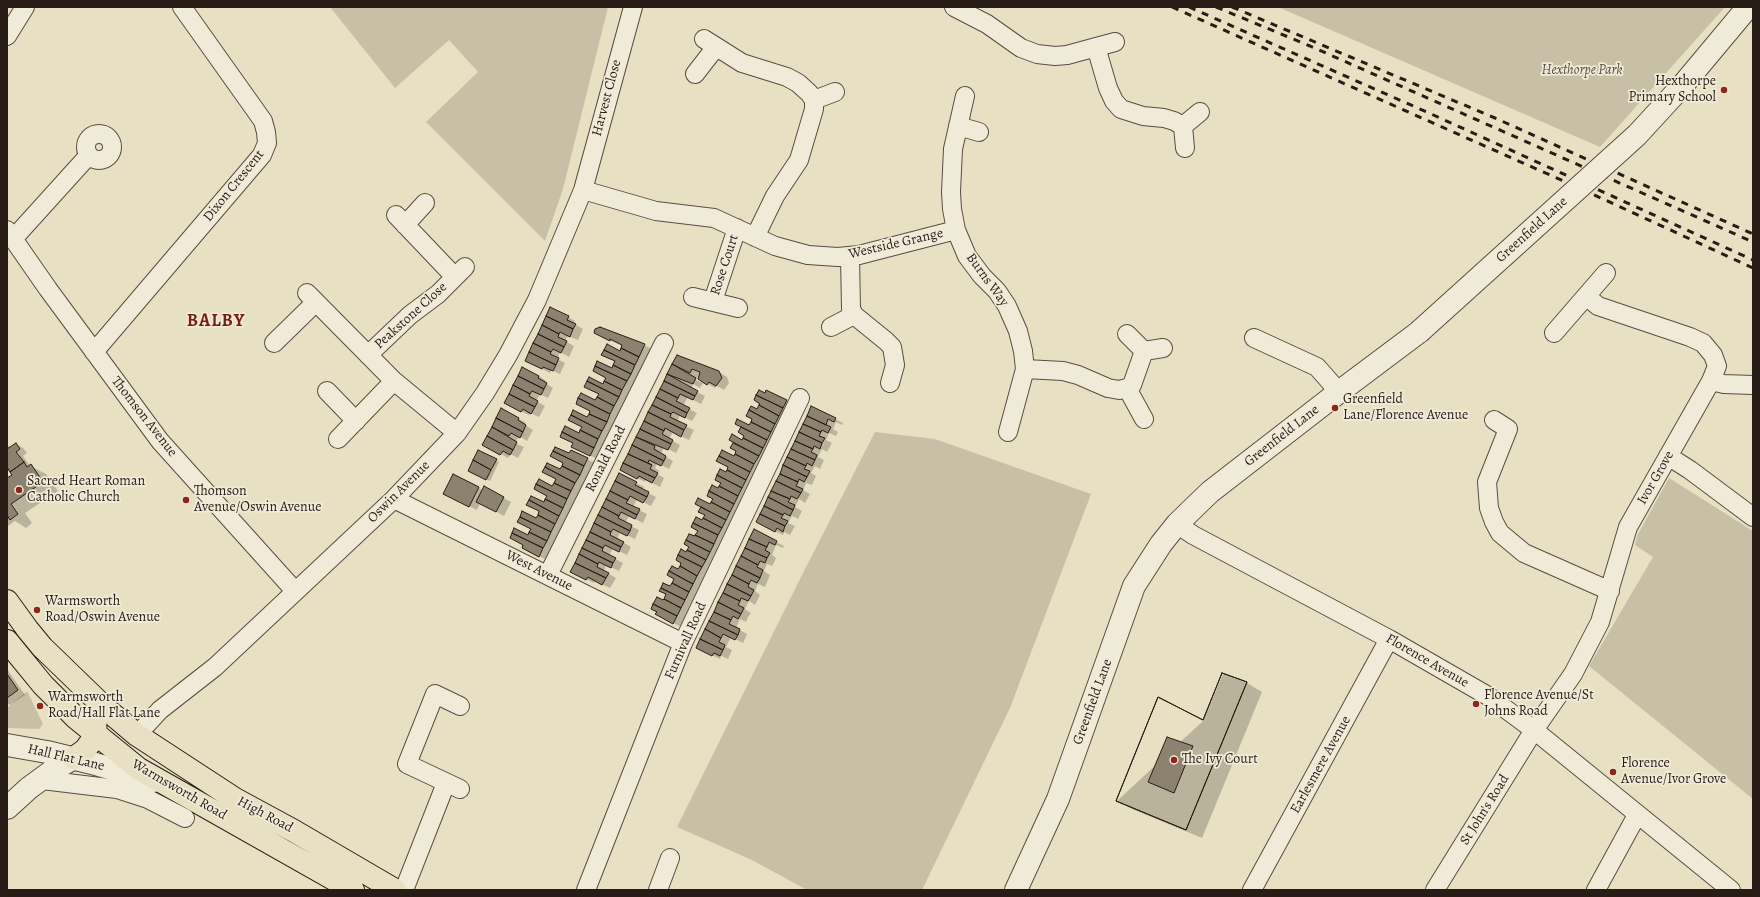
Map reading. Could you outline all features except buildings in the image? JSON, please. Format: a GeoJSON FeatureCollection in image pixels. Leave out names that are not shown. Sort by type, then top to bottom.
{"type":"FeatureCollection","features":[{"type":"Feature","properties":{"kind":"main road"},"geometry":{"type":"LineString","coordinates":[[7,601],[42,647],[105,708],[137,734],[136,744],[145,759],[191,790],[236,816],[253,833]]}},
{"type":"Feature","properties":{"kind":"main road"},"geometry":{"type":"LineString","coordinates":[[7,624],[11,623],[28,630]]}},
{"type":"Feature","properties":{"kind":"main road","name":"Warmsworth Road"},"geometry":{"type":"LineString","coordinates":[[7,641],[43,685],[76,718],[139,769],[253,833]]}},
{"type":"Feature","properties":{"kind":"main road"},"geometry":{"type":"LineString","coordinates":[[42,647],[52,670],[90,712],[95,722],[96,735],[85,750],[74,758]]}},
{"type":"Feature","properties":{"kind":"main road","name":"High Road"},"geometry":{"type":"LineString","coordinates":[[137,734],[235,799],[294,831],[395,890]]}},
{"type":"Feature","properties":{"kind":"main road","name":"High Road"},"geometry":{"type":"LineString","coordinates":[[253,833],[353,890]]}},
{"type":"Feature","properties":{"kind":"street"},"geometry":{"type":"LineString","coordinates":[[7,36],[25,7]]}},
{"type":"Feature","properties":{"kind":"street","name":"Dixon Crescent"},"geometry":{"type":"LineString","coordinates":[[94,352],[262,155],[267,143],[263,121],[182,7]]}},
{"type":"Feature","properties":{"kind":"street","name":"Harvest Close"},"geometry":{"type":"LineString","coordinates":[[583,190],[633,7]]}},
{"type":"Feature","properties":{"kind":"street"},"geometry":{"type":"LineString","coordinates":[[954,7],[987,24],[1021,48],[1037,54],[1055,56],[1067,55],[1115,42]]}},
{"type":"Feature","properties":{"kind":"street","name":"Greenfield Lane"},"geometry":{"type":"LineString","coordinates":[[1016,890],[1058,799],[1134,586],[1161,544],[1178,524],[1210,492],[1419,332],[1636,135],[1682,86],[1748,7]]}},
{"type":"Feature","properties":{"kind":"street"},"geometry":{"type":"LineString","coordinates":[[695,74],[710,43],[742,63],[787,77],[798,83],[814,100],[814,109],[799,160],[775,196],[755,237]]}},
{"type":"Feature","properties":{"kind":"street"},"geometry":{"type":"LineString","coordinates":[[1096,47],[1108,88],[1114,101],[1121,109],[1143,116],[1164,118],[1183,126]]}},
{"type":"Feature","properties":{"kind":"street"},"geometry":{"type":"LineString","coordinates":[[814,100],[835,92]]}},
{"type":"Feature","properties":{"kind":"street","name":"Burns Way"},"geometry":{"type":"LineString","coordinates":[[965,96],[953,149],[951,192],[956,230],[967,256],[982,276],[997,291],[1007,306],[1018,331],[1023,351],[1025,369],[1008,432]]}},
{"type":"Feature","properties":{"kind":"street"},"geometry":{"type":"LineString","coordinates":[[1183,126],[1200,112]]}},
{"type":"Feature","properties":{"kind":"street"},"geometry":{"type":"LineString","coordinates":[[958,126],[979,132]]}},
{"type":"Feature","properties":{"kind":"street"},"geometry":{"type":"LineString","coordinates":[[1183,126],[1185,148]]}},
{"type":"Feature","properties":{"kind":"street"},"geometry":{"type":"LineString","coordinates":[[10,234],[89,155]]}},
{"type":"Feature","properties":{"kind":"street","name":"Westside Grange"},"geometry":{"type":"LineString","coordinates":[[583,190],[656,211],[714,218],[775,246],[796,252],[815,255],[859,255],[956,230]]}},
{"type":"Feature","properties":{"kind":"street","name":"Oswin Avenue"},"geometry":{"type":"LineString","coordinates":[[137,734],[160,710],[215,667],[296,592],[394,499],[457,433],[485,393],[508,355],[536,300],[583,190]]}},
{"type":"Feature","properties":{"kind":"street","name":"Peakstone Close"},"geometry":{"type":"LineString","coordinates":[[368,355],[396,327],[438,294],[460,272],[400,220],[425,203]]}},
{"type":"Feature","properties":{"kind":"street","name":"Rose Court"},"geometry":{"type":"LineString","coordinates":[[713,302],[737,228]]}},
{"type":"Feature","properties":{"kind":"street","name":"Thomson Avenue"},"geometry":{"type":"LineString","coordinates":[[10,234],[94,352],[160,441],[296,592]]}},
{"type":"Feature","properties":{"kind":"street"},"geometry":{"type":"LineString","coordinates":[[850,256],[851,309],[854,315],[886,341],[892,348],[895,364],[890,383]]}},
{"type":"Feature","properties":{"kind":"street"},"geometry":{"type":"LineString","coordinates":[[1554,333],[1606,273]]}},
{"type":"Feature","properties":{"kind":"street","name":"Ivor Grove"},"geometry":{"type":"LineString","coordinates":[[1534,730],[1573,674],[1600,622],[1628,527],[1711,381],[1716,366],[1714,355],[1703,343],[1690,337],[1598,306],[1586,296]]}},
{"type":"Feature","properties":{"kind":"street","name":"Rose Court"},"geometry":{"type":"LineString","coordinates":[[693,297],[738,308]]}},
{"type":"Feature","properties":{"kind":"street","name":"Peakstone Close"},"geometry":{"type":"LineString","coordinates":[[274,343],[312,298],[394,381],[457,433]]}},
{"type":"Feature","properties":{"kind":"street"},"geometry":{"type":"LineString","coordinates":[[831,327],[854,315]]}},
{"type":"Feature","properties":{"kind":"street"},"geometry":{"type":"LineString","coordinates":[[1127,334],[1144,352]]}},
{"type":"Feature","properties":{"kind":"street"},"geometry":{"type":"LineString","coordinates":[[1254,338],[1317,367],[1339,392]]}},
{"type":"Feature","properties":{"kind":"street","name":"Ronald Road"},"geometry":{"type":"LineString","coordinates":[[548,575],[664,343]]}},
{"type":"Feature","properties":{"kind":"street"},"geometry":{"type":"LineString","coordinates":[[1144,352],[1163,348]]}},
{"type":"Feature","properties":{"kind":"street"},"geometry":{"type":"LineString","coordinates":[[1025,369],[1063,371],[1078,375],[1108,388],[1119,390],[1132,385],[1144,352]]}},
{"type":"Feature","properties":{"kind":"street"},"geometry":{"type":"LineString","coordinates":[[338,439],[394,381]]}},
{"type":"Feature","properties":{"kind":"street"},"geometry":{"type":"LineString","coordinates":[[1711,381],[1724,384],[1753,385]]}},
{"type":"Feature","properties":{"kind":"street"},"geometry":{"type":"LineString","coordinates":[[1127,388],[1144,419]]}},
{"type":"Feature","properties":{"kind":"street"},"geometry":{"type":"LineString","coordinates":[[327,391],[356,421]]}},
{"type":"Feature","properties":{"kind":"street","name":"Furnivall Road"},"geometry":{"type":"LineString","coordinates":[[586,890],[683,643],[800,398]]}},
{"type":"Feature","properties":{"kind":"street"},"geometry":{"type":"LineString","coordinates":[[1494,420],[1508,429],[1487,482],[1489,508],[1500,533],[1524,553],[1610,590]]}},
{"type":"Feature","properties":{"kind":"street"},"geometry":{"type":"LineString","coordinates":[[1668,456],[1690,470],[1753,517]]}},
{"type":"Feature","properties":{"kind":"street","name":"West Avenue"},"geometry":{"type":"LineString","coordinates":[[394,499],[683,643]]}},
{"type":"Feature","properties":{"kind":"street","name":"Florence Avenue"},"geometry":{"type":"LineString","coordinates":[[1178,524],[1193,535],[1389,639],[1488,696],[1534,730],[1731,890]]}},
{"type":"Feature","properties":{"kind":"street","name":"Earlesmere Avenue"},"geometry":{"type":"LineString","coordinates":[[1252,890],[1389,639]]}},
{"type":"Feature","properties":{"kind":"street"},"geometry":{"type":"LineString","coordinates":[[404,890],[453,786],[408,764],[435,694],[460,706]]}},
{"type":"Feature","properties":{"kind":"street","name":"St John's Road"},"geometry":{"type":"LineString","coordinates":[[1435,890],[1534,730]]}},
{"type":"Feature","properties":{"kind":"street"},"geometry":{"type":"LineString","coordinates":[[14,746],[30,762],[32,774],[36,784]]}},
{"type":"Feature","properties":{"kind":"street","name":"Hall Flat Lane"},"geometry":{"type":"LineString","coordinates":[[14,746],[74,758],[170,786]]}},
{"type":"Feature","properties":{"kind":"street"},"geometry":{"type":"LineString","coordinates":[[7,808],[55,769],[74,758]]}},
{"type":"Feature","properties":{"kind":"street"},"geometry":{"type":"LineString","coordinates":[[36,784],[117,789],[148,799],[185,818]]}},
{"type":"Feature","properties":{"kind":"street"},"geometry":{"type":"LineString","coordinates":[[1596,890],[1637,815]]}},
{"type":"Feature","properties":{"kind":"street"},"geometry":{"type":"LineString","coordinates":[[658,890],[670,858]]}},
{"type":"Feature","properties":{"kind":"green space"},"geometry":{"type":"Polygon","coordinates":[[[330,7],[608,7],[563,189],[545,241],[426,122],[478,72],[449,40],[395,88],[330,7]]]}},
{"type":"Feature","properties":{"kind":"green space","name":"Hexthorpe Park"},"geometry":{"type":"Polygon","coordinates":[[[1278,7],[1725,7],[1600,147],[1278,7]]]}},
{"type":"Feature","properties":{"kind":"green space"},"geometry":{"type":"Polygon","coordinates":[[[875,432],[935,439],[1091,494],[1010,708],[922,890],[807,890],[752,860],[677,827],[875,432]]]}},
{"type":"Feature","properties":{"kind":"green space"},"geometry":{"type":"Polygon","coordinates":[[[1669,478],[1753,531],[1753,799],[1589,666],[1653,557],[1635,545],[1637,536],[1669,478]]]}},
{"type":"Feature","properties":{"kind":"green space"},"geometry":{"type":"Polygon","coordinates":[[[27,691],[43,724],[39,729],[7,728],[7,708],[27,691]]]}},
{"type":"Feature","properties":{"kind":"railway"},"geometry":{"type":"LineString","coordinates":[[1172,7],[1577,187],[1753,268]]}},
{"type":"Feature","properties":{"kind":"railway"},"geometry":{"type":"LineString","coordinates":[[1189,7],[1429,113],[1753,260]]}},
{"type":"Feature","properties":{"kind":"railway"},"geometry":{"type":"LineString","coordinates":[[1216,7],[1310,46],[1753,242]]}},
{"type":"Feature","properties":{"kind":"railway"},"geometry":{"type":"LineString","coordinates":[[1232,7],[1495,118],[1753,234]]}},
{"type":"Feature","properties":{"kind":"place","name":"Hexthorpe Primary School"},"geometry":{"type":"Point","coordinates":[1724,90]}},
{"type":"Feature","properties":{"kind":"place","name":"Greenfield Lane/Florence Avenue"},"geometry":{"type":"Point","coordinates":[1335,408]}},
{"type":"Feature","properties":{"kind":"place","name":"Sacred Heart Roman Catholic Church"},"geometry":{"type":"Point","coordinates":[19,490]}},
{"type":"Feature","properties":{"kind":"place","name":"Thomson Avenue/Oswin Avenue"},"geometry":{"type":"Point","coordinates":[186,500]}},
{"type":"Feature","properties":{"kind":"place","name":"Warmsworth Road/Oswin Avenue"},"geometry":{"type":"Point","coordinates":[37,610]}},
{"type":"Feature","properties":{"kind":"place","name":"Florence Avenue/St Johns Road"},"geometry":{"type":"Point","coordinates":[1476,704]}},
{"type":"Feature","properties":{"kind":"place","name":"Warmsworth Road/Hall Flat Lane"},"geometry":{"type":"Point","coordinates":[40,706]}},
{"type":"Feature","properties":{"kind":"place","name":"The Ivy Court"},"geometry":{"type":"Point","coordinates":[1174,760]}},
{"type":"Feature","properties":{"kind":"place","name":"Florence Avenue/Ivor Grove"},"geometry":{"type":"Point","coordinates":[1613,772]}},
{"type":"Feature","properties":{"kind":"district","name":"BALBY"},"geometry":{"type":"Point","coordinates":[216,322]}}]}
